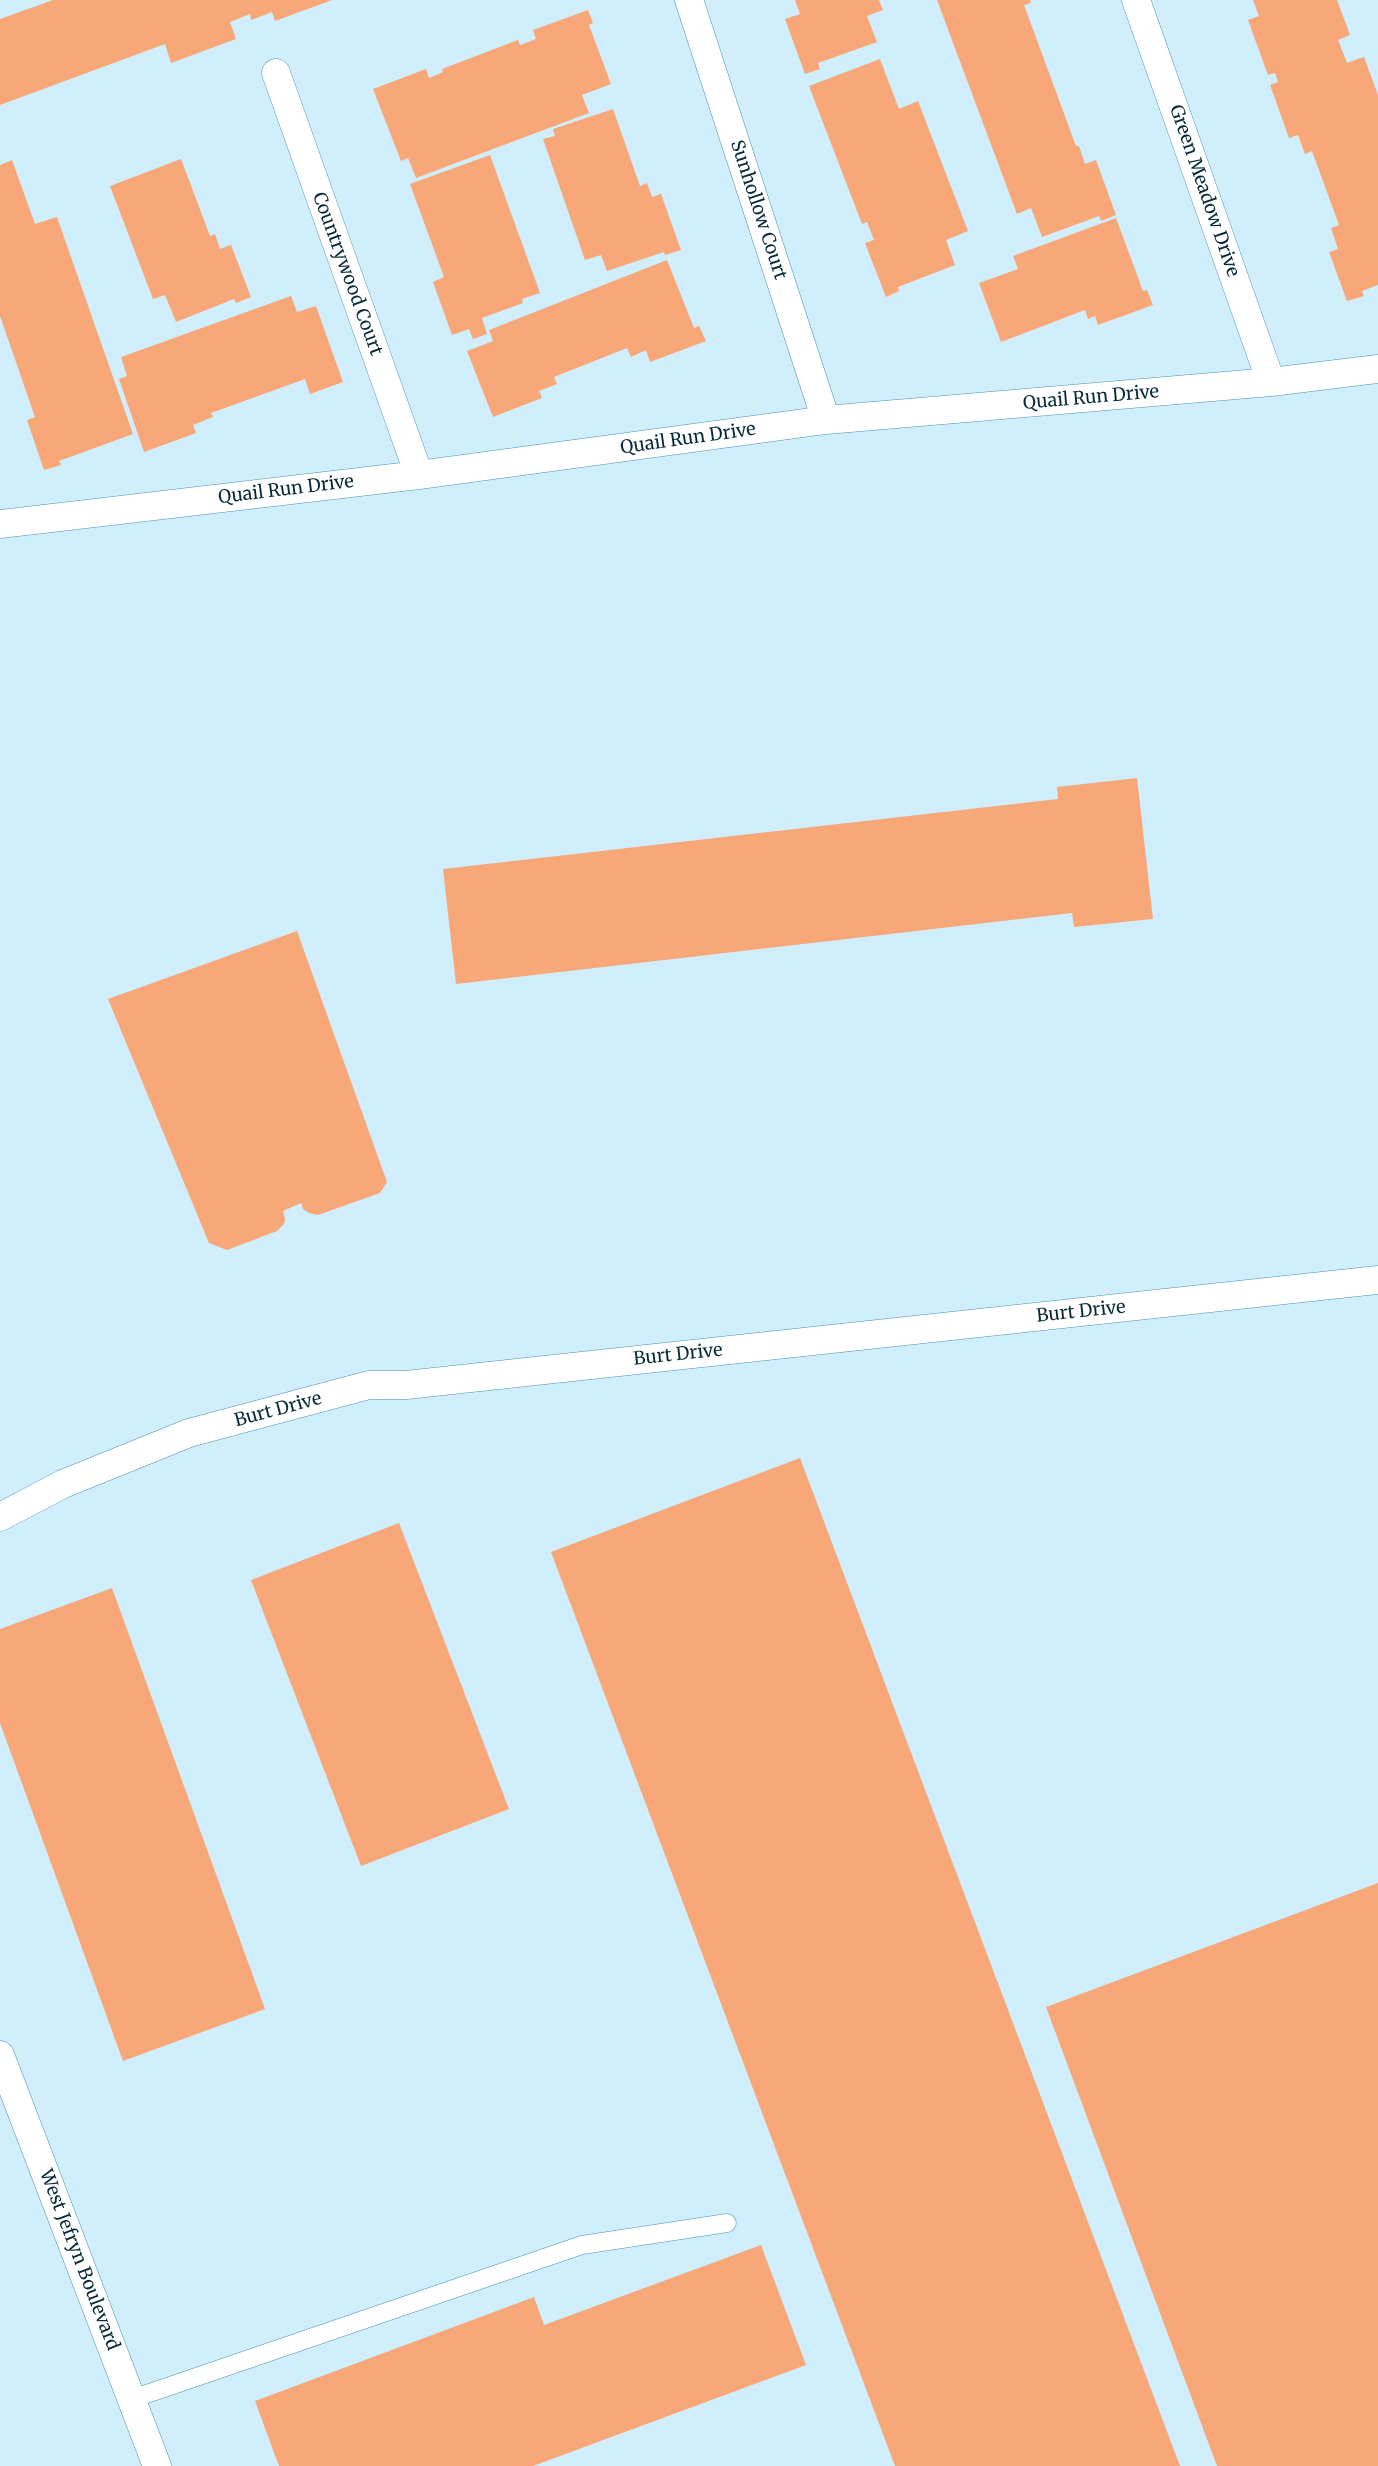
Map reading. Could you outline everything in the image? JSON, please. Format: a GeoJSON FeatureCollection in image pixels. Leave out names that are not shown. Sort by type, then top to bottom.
{"type":"FeatureCollection","features":[{"type":"Feature","properties":{"kind":"street","name":"Sunhollow Court"},"geometry":{"type":"LineString","coordinates":[[689,0],[826,420]]}},
{"type":"Feature","properties":{"kind":"street","name":"Green Meadow Drive"},"geometry":{"type":"LineString","coordinates":[[1136,0],[1271,382]]}},
{"type":"Feature","properties":{"kind":"street","name":"Countrywood Court"},"geometry":{"type":"LineString","coordinates":[[276,73],[419,475]]}},
{"type":"Feature","properties":{"kind":"street","name":"Quail Run Drive"},"geometry":{"type":"LineString","coordinates":[[0,524],[419,475],[826,420],[1271,382],[1378,370]]}},
{"type":"Feature","properties":{"kind":"street","name":"Burt Drive"},"geometry":{"type":"LineString","coordinates":[[0,1517],[63,1484],[189,1434],[369,1385],[416,1384],[1378,1280]]}},
{"type":"Feature","properties":{"kind":"street","name":"West Jefryn Boulevard"},"geometry":{"type":"LineString","coordinates":[[0,2055],[157,2466]]}},
{"type":"Feature","properties":{"kind":"lane"},"geometry":{"type":"LineString","coordinates":[[132,2399],[582,2245],[727,2223]]}},
{"type":"Feature","properties":{"kind":"building"},"geometry":{"type":"Polygon","coordinates":[[[53,0],[332,0],[275,21],[272,12],[251,20],[250,14],[230,22],[236,39],[171,63],[165,44],[0,105],[0,19],[53,0]]]}},
{"type":"Feature","properties":{"kind":"building"},"geometry":{"type":"Polygon","coordinates":[[[795,0],[879,0],[883,10],[867,16],[877,42],[818,63],[820,69],[805,74],[785,19],[800,14],[795,0]]]}},
{"type":"Feature","properties":{"kind":"building"},"geometry":{"type":"Polygon","coordinates":[[[937,0],[1030,0],[1031,3],[1024,5],[1076,146],[1079,146],[1085,164],[1096,160],[1116,215],[1101,221],[1099,216],[1042,237],[1031,208],[1017,214],[937,0]]]}},
{"type":"Feature","properties":{"kind":"building"},"geometry":{"type":"Polygon","coordinates":[[[1253,0],[1337,0],[1350,35],[1338,40],[1347,63],[1364,57],[1378,95],[1378,285],[1362,291],[1364,296],[1347,301],[1329,252],[1338,249],[1331,228],[1339,225],[1312,151],[1305,154],[1298,135],[1289,138],[1270,85],[1278,82],[1275,73],[1268,75],[1248,20],[1259,16],[1253,0]]]}},
{"type":"Feature","properties":{"kind":"building"},"geometry":{"type":"Polygon","coordinates":[[[588,10],[593,23],[589,25],[611,84],[582,95],[589,113],[416,178],[408,158],[401,161],[373,89],[426,69],[429,78],[443,72],[442,69],[518,40],[520,45],[536,39],[533,30],[588,10]]]}},
{"type":"Feature","properties":{"kind":"building"},"geometry":{"type":"Polygon","coordinates":[[[880,59],[899,109],[918,101],[968,231],[946,240],[955,265],[898,287],[899,291],[886,297],[865,243],[874,240],[867,222],[862,224],[809,86],[880,59]]]}},
{"type":"Feature","properties":{"kind":"building"},"geometry":{"type":"Polygon","coordinates":[[[613,109],[640,186],[647,183],[652,197],[661,194],[681,250],[665,255],[664,252],[607,271],[601,255],[585,260],[543,139],[555,136],[553,129],[613,109]]]}},
{"type":"Feature","properties":{"kind":"building"},"geometry":{"type":"Polygon","coordinates":[[[490,155],[540,293],[522,299],[523,303],[482,318],[487,334],[473,339],[469,329],[452,335],[433,282],[444,277],[410,184],[490,155]]]}},
{"type":"Feature","properties":{"kind":"building"},"geometry":{"type":"Polygon","coordinates":[[[181,159],[210,236],[215,234],[220,249],[231,245],[251,297],[236,303],[234,299],[176,322],[165,295],[153,299],[110,186],[181,159]]]}},
{"type":"Feature","properties":{"kind":"building"},"geometry":{"type":"Polygon","coordinates":[[[12,160],[35,224],[57,217],[133,434],[59,461],[61,465],[44,470],[27,420],[35,417],[0,316],[0,165],[12,160]]]}},
{"type":"Feature","properties":{"kind":"building"},"geometry":{"type":"Polygon","coordinates":[[[1116,218],[1143,291],[1147,290],[1153,305],[1098,325],[1095,316],[1088,319],[1085,310],[1001,342],[979,283],[1018,269],[1013,256],[1116,218]]]}},
{"type":"Feature","properties":{"kind":"building"},"geometry":{"type":"Polygon","coordinates":[[[667,260],[694,328],[699,326],[706,341],[650,362],[646,350],[631,357],[627,348],[554,377],[557,384],[539,391],[542,398],[493,417],[467,351],[493,341],[489,330],[667,260]]]}},
{"type":"Feature","properties":{"kind":"building"},"geometry":{"type":"Polygon","coordinates":[[[291,296],[297,312],[316,306],[343,382],[310,394],[305,379],[211,413],[213,417],[193,425],[196,433],[144,452],[119,379],[127,376],[121,357],[291,296]]]}},
{"type":"Feature","properties":{"kind":"building"},"geometry":{"type":"Polygon","coordinates":[[[1137,778],[1153,919],[1074,927],[1072,913],[456,984],[443,869],[1058,799],[1057,787],[1137,778]]]}},
{"type":"Feature","properties":{"kind":"building"},"geometry":{"type":"Polygon","coordinates":[[[297,931],[387,1182],[380,1193],[318,1215],[303,1209],[301,1203],[283,1211],[284,1224],[277,1231],[227,1250],[209,1243],[108,999],[297,931]]]}},
{"type":"Feature","properties":{"kind":"building"},"geometry":{"type":"Polygon","coordinates":[[[800,1458],[1180,2466],[895,2466],[551,1552],[800,1458]]]}},
{"type":"Feature","properties":{"kind":"building"},"geometry":{"type":"Polygon","coordinates":[[[399,1523],[509,1809],[361,1866],[251,1580],[399,1523]]]}},
{"type":"Feature","properties":{"kind":"building"},"geometry":{"type":"Polygon","coordinates":[[[112,1588],[265,2009],[123,2061],[0,1723],[0,1629],[112,1588]]]}},
{"type":"Feature","properties":{"kind":"building"},"geometry":{"type":"Polygon","coordinates":[[[1378,1883],[1378,2466],[1217,2466],[1046,2007],[1378,1883]]]}},
{"type":"Feature","properties":{"kind":"building"},"geometry":{"type":"Polygon","coordinates":[[[761,2245],[806,2365],[533,2466],[279,2466],[255,2401],[534,2297],[544,2325],[761,2245]]]}}]}
